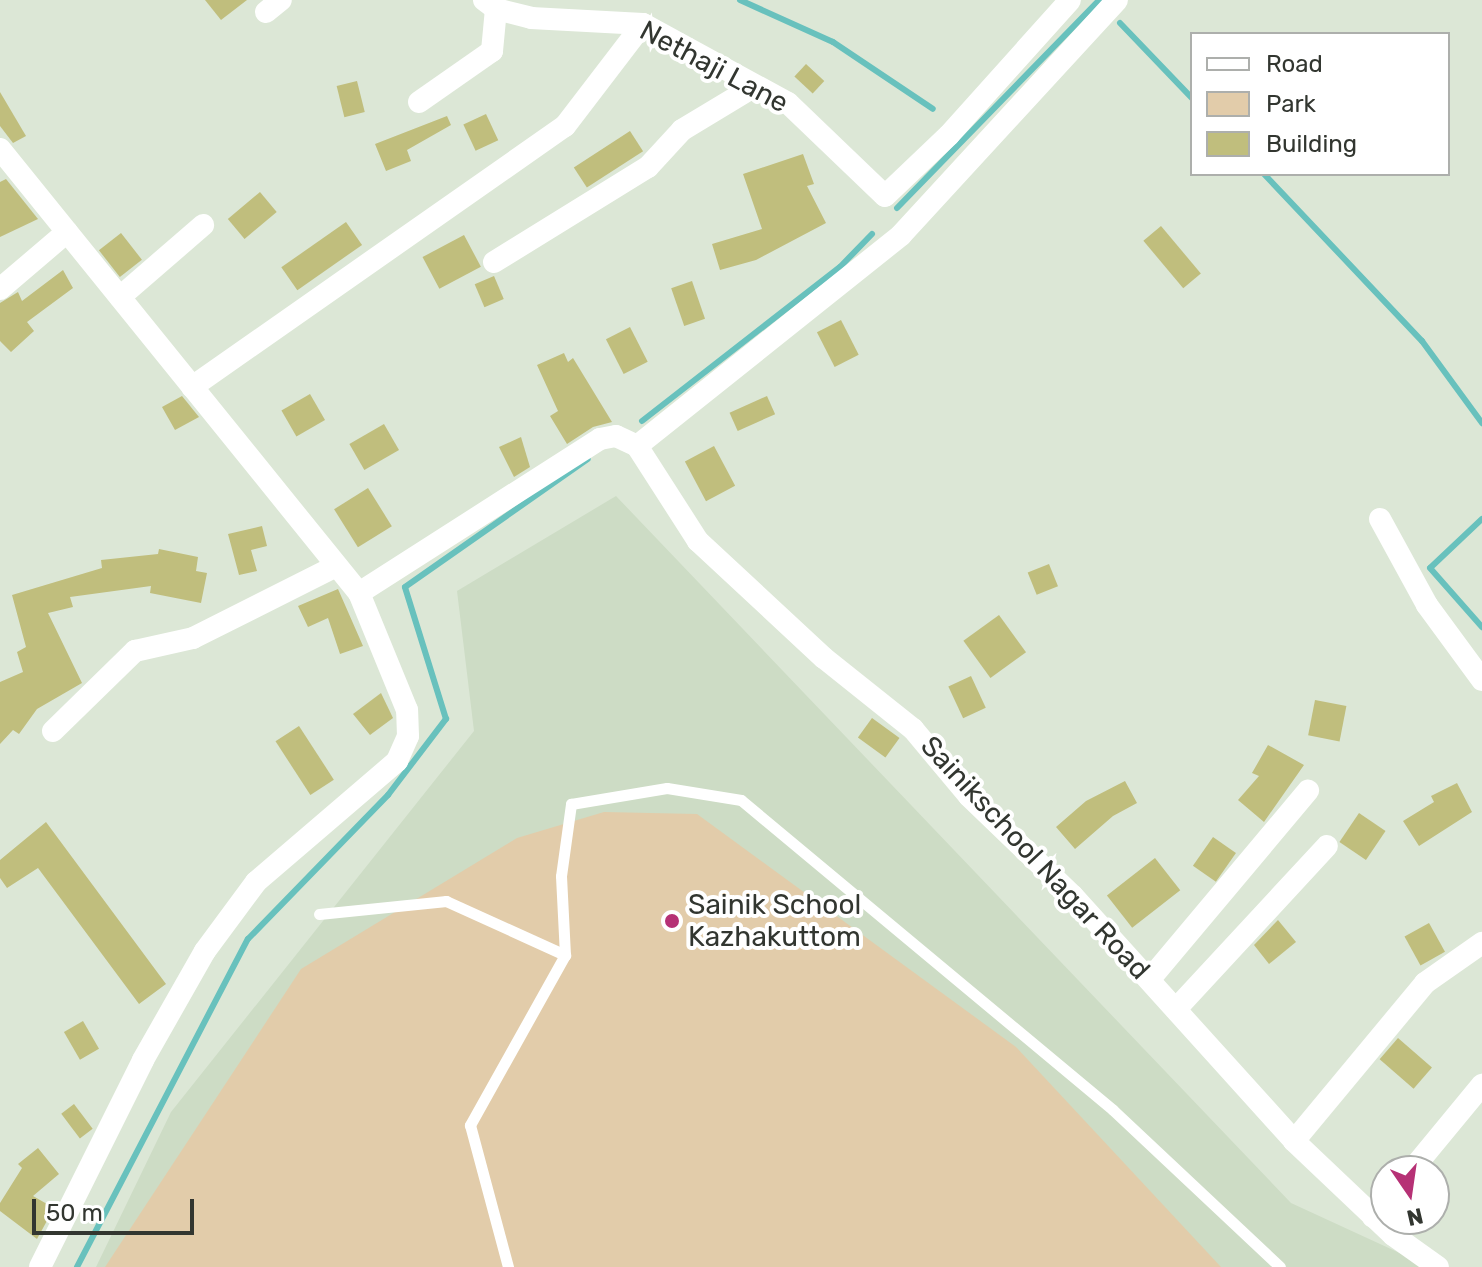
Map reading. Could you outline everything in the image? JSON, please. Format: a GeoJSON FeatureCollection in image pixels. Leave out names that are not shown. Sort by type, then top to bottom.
{"type":"FeatureCollection","features":[{"type":"Feature","properties":{"kind":"street","name":"Nethaji Lane"},"geometry":{"type":"LineString","coordinates":[[490,5],[531,18],[643,24],[788,103],[885,196],[949,135],[1070,0]]}},
{"type":"Feature","properties":{"kind":"street"},"geometry":{"type":"LineString","coordinates":[[359,593],[600,439],[628,438],[637,446],[901,235],[1117,0]]}},
{"type":"Feature","properties":{"kind":"street"},"geometry":{"type":"LineString","coordinates":[[419,102],[492,51],[490,5]]}},
{"type":"Feature","properties":{"kind":"street"},"geometry":{"type":"LineString","coordinates":[[192,387],[565,126],[643,24]]}},
{"type":"Feature","properties":{"kind":"street"},"geometry":{"type":"LineString","coordinates":[[494,262],[648,167],[682,130],[755,86]]}},
{"type":"Feature","properties":{"kind":"street"},"geometry":{"type":"LineString","coordinates":[[0,149],[359,593],[407,710],[408,736],[397,761],[256,882],[205,951],[143,1060],[40,1267]]}},
{"type":"Feature","properties":{"kind":"street"},"geometry":{"type":"LineString","coordinates":[[120,297],[203,225]]}},
{"type":"Feature","properties":{"kind":"street"},"geometry":{"type":"LineString","coordinates":[[0,289],[67,232]]}},
{"type":"Feature","properties":{"kind":"street","name":"Sainikschool Nagar Road"},"geometry":{"type":"LineString","coordinates":[[637,446],[698,541],[824,658],[913,729],[969,796],[1150,979],[1294,1141],[1370,1201]]}},
{"type":"Feature","properties":{"kind":"street"},"geometry":{"type":"LineString","coordinates":[[1380,519],[1427,605],[1482,680]]}},
{"type":"Feature","properties":{"kind":"street"},"geometry":{"type":"LineString","coordinates":[[53,731],[135,651],[193,638],[336,566]]}},
{"type":"Feature","properties":{"kind":"street"},"geometry":{"type":"LineString","coordinates":[[1150,979],[1308,791]]}},
{"type":"Feature","properties":{"kind":"street"},"geometry":{"type":"LineString","coordinates":[[1176,1009],[1327,846]]}},
{"type":"Feature","properties":{"kind":"street"},"geometry":{"type":"LineString","coordinates":[[1294,1141],[1425,983],[1482,943]]}},
{"type":"Feature","properties":{"kind":"street"},"geometry":{"type":"LineString","coordinates":[[1424,1155],[1482,1085]]}},
{"type":"Feature","properties":{"kind":"street","name":"Sainikschool Nagar Road"},"geometry":{"type":"LineString","coordinates":[[1406,1235],[1438,1267]]}},
{"type":"Feature","properties":{"kind":"lane"},"geometry":{"type":"LineString","coordinates":[[508,1267],[470,1125],[565,955],[561,876],[571,804],[667,788],[741,800],[1113,1110],[1280,1267]]}},
{"type":"Feature","properties":{"kind":"lane"},"geometry":{"type":"LineString","coordinates":[[319,914],[446,901],[565,955]]}},
{"type":"Feature","properties":{"kind":"shaded area","name":"Sainik School Kazhakuttom"},"geometry":{"type":"Polygon","coordinates":[[[616,496],[1291,1203],[1430,1267],[96,1267],[171,1112],[474,731],[457,591],[616,496]]]}},
{"type":"Feature","properties":{"kind":"green space","name":"Sainik School Kazhakuttom"},"geometry":{"type":"Polygon","coordinates":[[[604,812],[697,814],[1016,1047],[1221,1267],[105,1267],[301,969],[517,838],[604,812]]]}},
{"type":"Feature","properties":{"kind":"building"},"geometry":{"type":"Polygon","coordinates":[[[205,0],[247,0],[221,20],[205,0]]]}},
{"type":"Feature","properties":{"kind":"building"},"geometry":{"type":"Polygon","coordinates":[[[806,64],[824,81],[813,93],[794,76],[806,64]]]}},
{"type":"Feature","properties":{"kind":"building"},"geometry":{"type":"Polygon","coordinates":[[[357,81],[365,112],[344,117],[337,86],[357,81]]]}},
{"type":"Feature","properties":{"kind":"building"},"geometry":{"type":"Polygon","coordinates":[[[0,92],[26,136],[13,143],[0,126],[0,92]]]}},
{"type":"Feature","properties":{"kind":"building"},"geometry":{"type":"Polygon","coordinates":[[[486,114],[498,140],[476,151],[463,125],[486,114]]]}},
{"type":"Feature","properties":{"kind":"building"},"geometry":{"type":"Polygon","coordinates":[[[447,116],[451,125],[407,150],[411,161],[386,171],[375,144],[447,116]]]}},
{"type":"Feature","properties":{"kind":"building"},"geometry":{"type":"Polygon","coordinates":[[[630,131],[643,151],[587,188],[574,167],[630,131]]]}},
{"type":"Feature","properties":{"kind":"building"},"geometry":{"type":"Polygon","coordinates":[[[803,154],[814,184],[807,186],[826,223],[756,260],[720,270],[712,244],[762,229],[743,174],[803,154]]]}},
{"type":"Feature","properties":{"kind":"building"},"geometry":{"type":"Polygon","coordinates":[[[6,179],[38,219],[0,237],[0,182],[6,179]]]}},
{"type":"Feature","properties":{"kind":"building"},"geometry":{"type":"Polygon","coordinates":[[[260,192],[277,212],[245,239],[228,219],[260,192]]]}},
{"type":"Feature","properties":{"kind":"building"},"geometry":{"type":"Polygon","coordinates":[[[346,222],[362,245],[297,290],[281,267],[346,222]]]}},
{"type":"Feature","properties":{"kind":"building"},"geometry":{"type":"Polygon","coordinates":[[[1161,226],[1201,273],[1183,288],[1143,241],[1161,226]]]}},
{"type":"Feature","properties":{"kind":"building"},"geometry":{"type":"Polygon","coordinates":[[[121,233],[142,260],[120,277],[99,250],[121,233]]]}},
{"type":"Feature","properties":{"kind":"building"},"geometry":{"type":"Polygon","coordinates":[[[464,235],[481,267],[439,289],[423,257],[464,235]]]}},
{"type":"Feature","properties":{"kind":"building"},"geometry":{"type":"Polygon","coordinates":[[[63,270],[73,288],[27,322],[34,331],[11,352],[0,341],[0,303],[18,292],[22,301],[63,270]]]}},
{"type":"Feature","properties":{"kind":"building"},"geometry":{"type":"Polygon","coordinates":[[[494,276],[504,299],[484,307],[475,284],[494,276]]]}},
{"type":"Feature","properties":{"kind":"building"},"geometry":{"type":"Polygon","coordinates":[[[692,281],[705,319],[684,326],[671,288],[692,281]]]}},
{"type":"Feature","properties":{"kind":"building"},"geometry":{"type":"Polygon","coordinates":[[[841,320],[859,355],[835,367],[817,332],[841,320]]]}},
{"type":"Feature","properties":{"kind":"building"},"geometry":{"type":"Polygon","coordinates":[[[630,327],[648,362],[624,374],[606,339],[630,327]]]}},
{"type":"Feature","properties":{"kind":"building"},"geometry":{"type":"Polygon","coordinates":[[[564,353],[568,362],[573,358],[612,422],[593,427],[567,444],[550,416],[558,411],[537,365],[564,353]]]}},
{"type":"Feature","properties":{"kind":"building"},"geometry":{"type":"Polygon","coordinates":[[[310,394],[325,420],[296,436],[281,410],[310,394]]]}},
{"type":"Feature","properties":{"kind":"building"},"geometry":{"type":"Polygon","coordinates":[[[182,396],[199,417],[175,430],[162,407],[182,396]]]}},
{"type":"Feature","properties":{"kind":"building"},"geometry":{"type":"Polygon","coordinates":[[[767,396],[775,414],[738,431],[730,413],[767,396]]]}},
{"type":"Feature","properties":{"kind":"building"},"geometry":{"type":"Polygon","coordinates":[[[384,424],[399,450],[364,470],[349,444],[384,424]]]}},
{"type":"Feature","properties":{"kind":"building"},"geometry":{"type":"Polygon","coordinates":[[[521,437],[530,467],[514,477],[499,447],[521,437]]]}},
{"type":"Feature","properties":{"kind":"building"},"geometry":{"type":"Polygon","coordinates":[[[714,446],[735,486],[706,501],[685,461],[714,446]]]}},
{"type":"Feature","properties":{"kind":"building"},"geometry":{"type":"Polygon","coordinates":[[[368,488],[392,526],[358,547],[334,509],[368,488]]]}},
{"type":"Feature","properties":{"kind":"building"},"geometry":{"type":"Polygon","coordinates":[[[262,526],[267,546],[251,550],[257,571],[239,575],[228,534],[262,526]]]}},
{"type":"Feature","properties":{"kind":"building"},"geometry":{"type":"Polygon","coordinates":[[[159,549],[198,557],[196,571],[207,573],[201,603],[150,593],[151,586],[70,597],[73,607],[48,613],[82,683],[37,709],[19,734],[13,730],[0,744],[0,682],[23,672],[17,652],[26,647],[12,595],[102,568],[101,560],[158,554],[159,549]]]}},
{"type":"Feature","properties":{"kind":"building"},"geometry":{"type":"Polygon","coordinates":[[[1049,564],[1058,586],[1037,595],[1028,573],[1049,564]]]}},
{"type":"Feature","properties":{"kind":"building"},"geometry":{"type":"Polygon","coordinates":[[[338,589],[363,646],[340,654],[328,618],[308,627],[298,606],[338,589]]]}},
{"type":"Feature","properties":{"kind":"building"},"geometry":{"type":"Polygon","coordinates":[[[999,615],[1026,652],[990,678],[963,641],[999,615]]]}},
{"type":"Feature","properties":{"kind":"building"},"geometry":{"type":"Polygon","coordinates":[[[971,676],[986,708],[963,718],[948,687],[971,676]]]}},
{"type":"Feature","properties":{"kind":"building"},"geometry":{"type":"Polygon","coordinates":[[[381,693],[393,718],[370,735],[353,714],[381,693]]]}},
{"type":"Feature","properties":{"kind":"building"},"geometry":{"type":"Polygon","coordinates":[[[1315,700],[1346,706],[1340,741],[1308,735],[1315,700]]]}},
{"type":"Feature","properties":{"kind":"building"},"geometry":{"type":"Polygon","coordinates":[[[872,718],[900,738],[885,757],[858,737],[872,718]]]}},
{"type":"Feature","properties":{"kind":"building"},"geometry":{"type":"Polygon","coordinates":[[[299,726],[334,780],[310,795],[276,741],[299,726]]]}},
{"type":"Feature","properties":{"kind":"building"},"geometry":{"type":"Polygon","coordinates":[[[1268,745],[1304,765],[1264,822],[1238,800],[1259,776],[1252,773],[1268,745]]]}},
{"type":"Feature","properties":{"kind":"building"},"geometry":{"type":"Polygon","coordinates":[[[1125,781],[1137,803],[1113,816],[1075,849],[1056,827],[1086,801],[1125,781]]]}},
{"type":"Feature","properties":{"kind":"building"},"geometry":{"type":"Polygon","coordinates":[[[1457,783],[1472,812],[1419,846],[1403,821],[1434,802],[1431,796],[1457,783]]]}},
{"type":"Feature","properties":{"kind":"building"},"geometry":{"type":"Polygon","coordinates":[[[1359,813],[1386,831],[1366,860],[1339,842],[1359,813]]]}},
{"type":"Feature","properties":{"kind":"building"},"geometry":{"type":"Polygon","coordinates":[[[46,822],[166,984],[139,1004],[38,868],[7,888],[0,878],[0,860],[46,822]]]}},
{"type":"Feature","properties":{"kind":"building"},"geometry":{"type":"Polygon","coordinates":[[[1213,837],[1236,853],[1216,882],[1193,866],[1213,837]]]}},
{"type":"Feature","properties":{"kind":"building"},"geometry":{"type":"Polygon","coordinates":[[[1155,858],[1180,890],[1132,928],[1107,896],[1155,858]]]}},
{"type":"Feature","properties":{"kind":"building"},"geometry":{"type":"Polygon","coordinates":[[[1278,920],[1296,942],[1269,964],[1254,945],[1278,920]]]}},
{"type":"Feature","properties":{"kind":"building"},"geometry":{"type":"Polygon","coordinates":[[[1429,923],[1445,952],[1421,965],[1405,937],[1429,923]]]}},
{"type":"Feature","properties":{"kind":"building"},"geometry":{"type":"Polygon","coordinates":[[[83,1021],[99,1049],[80,1060],[64,1032],[83,1021]]]}},
{"type":"Feature","properties":{"kind":"building"},"geometry":{"type":"Polygon","coordinates":[[[1398,1038],[1432,1068],[1414,1089],[1380,1059],[1398,1038]]]}},
{"type":"Feature","properties":{"kind":"building"},"geometry":{"type":"Polygon","coordinates":[[[74,1104],[93,1129],[80,1138],[61,1114],[74,1104]]]}},
{"type":"Feature","properties":{"kind":"building"},"geometry":{"type":"Polygon","coordinates":[[[38,1148],[59,1174],[33,1196],[54,1208],[37,1239],[0,1211],[0,1203],[22,1168],[18,1164],[38,1148]]]}},
{"type":"Feature","properties":{"kind":"waterway"},"geometry":{"type":"LineString","coordinates":[[740,0],[833,42],[933,109]]}},
{"type":"Feature","properties":{"kind":"waterway"},"geometry":{"type":"LineString","coordinates":[[897,208],[1099,0]]}},
{"type":"Feature","properties":{"kind":"waterway"},"geometry":{"type":"LineString","coordinates":[[1120,23],[1190,96]]}},
{"type":"Feature","properties":{"kind":"waterway"},"geometry":{"type":"LineString","coordinates":[[1266,176],[1422,341],[1482,423]]}},
{"type":"Feature","properties":{"kind":"waterway"},"geometry":{"type":"LineString","coordinates":[[642,421],[840,267],[872,234]]}},
{"type":"Feature","properties":{"kind":"waterway"},"geometry":{"type":"LineString","coordinates":[[77,1267],[248,939],[388,795],[446,719],[405,587],[588,459]]}},
{"type":"Feature","properties":{"kind":"waterway"},"geometry":{"type":"LineString","coordinates":[[1482,519],[1430,568],[1482,627]]}},
{"type":"Feature","properties":{"kind":"place","name":"Sainik School Kazhakuttom"},"geometry":{"type":"Point","coordinates":[672,921]}}]}
